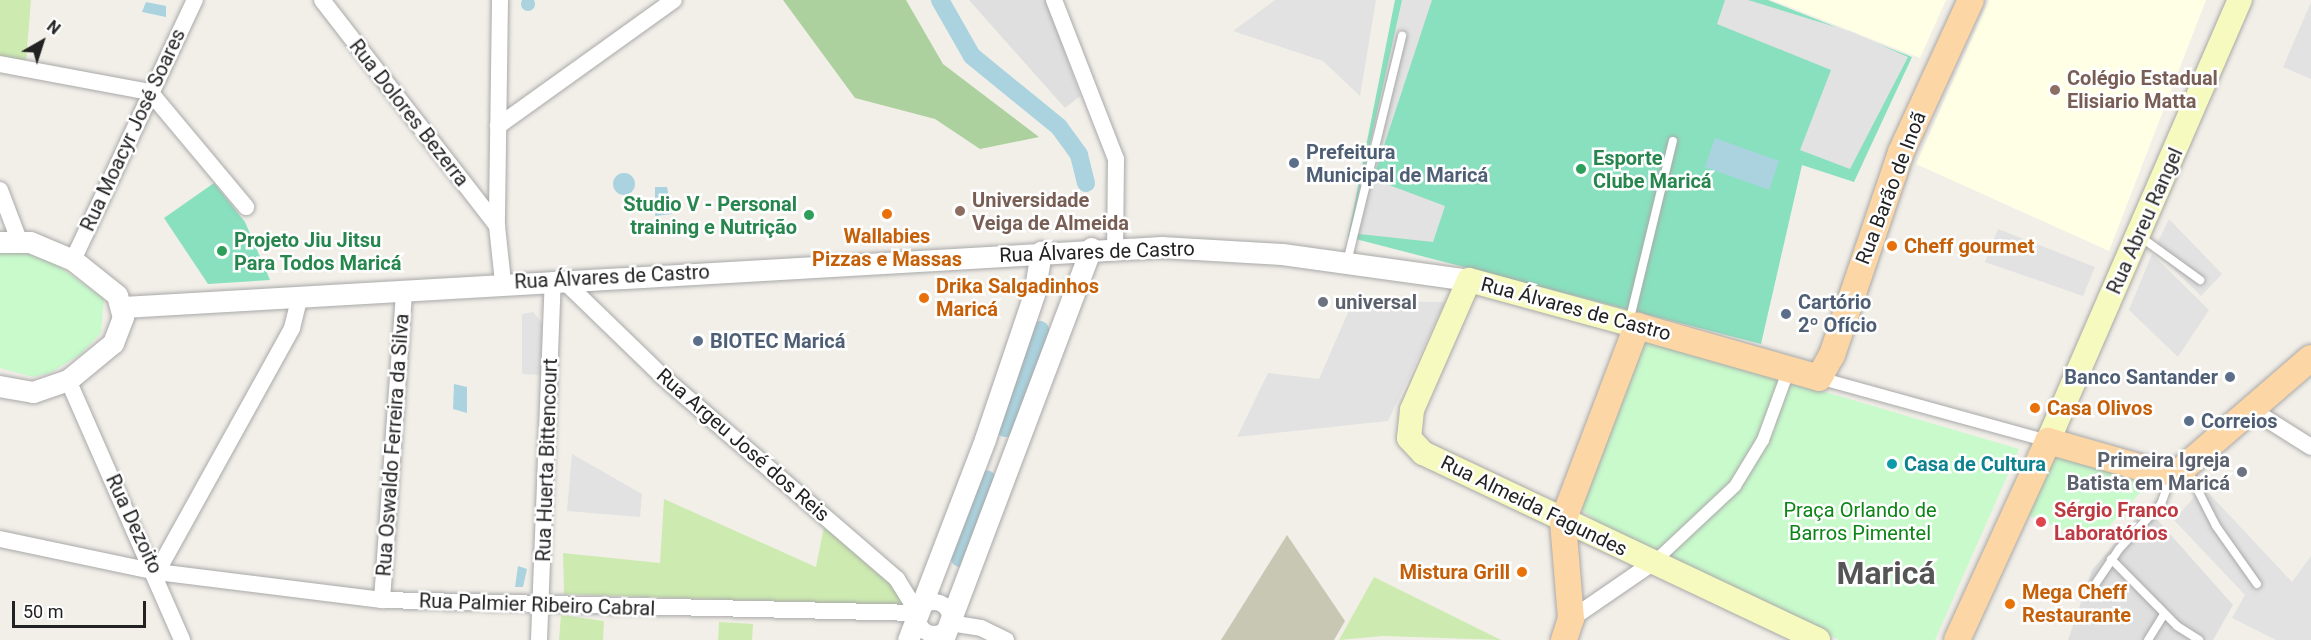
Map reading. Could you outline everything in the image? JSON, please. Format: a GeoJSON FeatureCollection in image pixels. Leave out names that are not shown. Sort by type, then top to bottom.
{"type":"FeatureCollection","features":[{"type":"Feature","properties":{"kind":"main road","name":"Rua Barão de Inoã"},"geometry":{"type":"LineString","coordinates":[[1819,378],[1832,355],[1901,152],[1971,0]]}},
{"type":"Feature","properties":{"kind":"main road","name":"Rua Abreu Rangel"},"geometry":{"type":"LineString","coordinates":[[2048,441],[2240,0]]}},
{"type":"Feature","properties":{"kind":"main road","name":"Rua Álvares de Castro"},"geometry":{"type":"LineString","coordinates":[[1469,280],[1819,378]]}},
{"type":"Feature","properties":{"kind":"main road","name":"Rua Almeida Fagundes"},"geometry":{"type":"LineString","coordinates":[[1469,280],[1412,410],[1409,438],[1423,453],[1818,640]]}},
{"type":"Feature","properties":{"kind":"main road"},"geometry":{"type":"LineString","coordinates":[[1568,630],[1563,521],[1637,326]]}},
{"type":"Feature","properties":{"kind":"main road"},"geometry":{"type":"LineString","coordinates":[[1957,640],[2048,441],[2179,471],[2254,411],[2311,358]]}},
{"type":"Feature","properties":{"kind":"street","name":"Rua Moacyr José Soares"},"geometry":{"type":"LineString","coordinates":[[73,260],[195,0]]}},
{"type":"Feature","properties":{"kind":"street","name":"Rua Dolores Bezerra"},"geometry":{"type":"LineString","coordinates":[[322,0],[497,226]]}},
{"type":"Feature","properties":{"kind":"street"},"geometry":{"type":"LineString","coordinates":[[500,0],[497,226],[503,282]]}},
{"type":"Feature","properties":{"kind":"street"},"geometry":{"type":"LineString","coordinates":[[498,126],[674,0]]}},
{"type":"Feature","properties":{"kind":"street"},"geometry":{"type":"LineString","coordinates":[[1054,0],[1116,159],[1115,251]]}},
{"type":"Feature","properties":{"kind":"street"},"geometry":{"type":"LineString","coordinates":[[0,64],[150,92],[246,207]]}},
{"type":"Feature","properties":{"kind":"street"},"geometry":{"type":"LineString","coordinates":[[471,192],[497,187]]}},
{"type":"Feature","properties":{"kind":"street"},"geometry":{"type":"LineString","coordinates":[[0,190],[10,241],[73,260],[113,291],[123,307],[113,343],[68,380],[46,390]]}},
{"type":"Feature","properties":{"kind":"street"},"geometry":{"type":"LineString","coordinates":[[947,632],[1091,248]]}},
{"type":"Feature","properties":{"kind":"street","name":"Rua Álvares de Castro"},"geometry":{"type":"LineString","coordinates":[[123,307],[298,300],[503,282],[1091,248],[1115,251],[1229,249],[1347,262],[1469,280]]}},
{"type":"Feature","properties":{"kind":"street"},"geometry":{"type":"LineString","coordinates":[[908,640],[1034,294],[1041,252]]}},
{"type":"Feature","properties":{"kind":"street","name":"Rua Huerta Bittencourt"},"geometry":{"type":"LineString","coordinates":[[539,640],[558,280]]}},
{"type":"Feature","properties":{"kind":"street","name":"Rua Argeu José dos Reis"},"geometry":{"type":"LineString","coordinates":[[558,280],[661,375],[897,579],[918,614]]}},
{"type":"Feature","properties":{"kind":"street","name":"Rua Oswaldo Ferreira da Silva"},"geometry":{"type":"LineString","coordinates":[[382,600],[404,290]]}},
{"type":"Feature","properties":{"kind":"street"},"geometry":{"type":"LineString","coordinates":[[157,572],[292,328],[298,300]]}},
{"type":"Feature","properties":{"kind":"street"},"geometry":{"type":"LineString","coordinates":[[1568,630],[1654,562],[1735,486],[1763,440],[1789,369]]}},
{"type":"Feature","properties":{"kind":"street","name":"Rua Álvares de Castro"},"geometry":{"type":"LineString","coordinates":[[1819,378],[2048,441]]}},
{"type":"Feature","properties":{"kind":"street","name":"Rua Dezoito"},"geometry":{"type":"LineString","coordinates":[[68,380],[157,572],[183,640]]}},
{"type":"Feature","properties":{"kind":"street"},"geometry":{"type":"LineString","coordinates":[[0,387],[46,390],[81,411]]}},
{"type":"Feature","properties":{"kind":"street"},"geometry":{"type":"LineString","coordinates":[[2254,411],[2311,447]]}},
{"type":"Feature","properties":{"kind":"street","name":"Rua Palmier Ribeiro Cabral"},"geometry":{"type":"LineString","coordinates":[[0,539],[157,572],[382,600],[541,606],[918,614]]}},
{"type":"Feature","properties":{"kind":"street"},"geometry":{"type":"LineString","coordinates":[[947,632],[947,608],[939,603],[924,605],[918,614],[921,628],[929,634],[947,632],[1006,640]]}},
{"type":"Feature","properties":{"kind":"lane"},"geometry":{"type":"LineString","coordinates":[[1347,262],[1402,36]]}},
{"type":"Feature","properties":{"kind":"lane"},"geometry":{"type":"LineString","coordinates":[[1637,326],[1631,314],[1673,141]]}},
{"type":"Feature","properties":{"kind":"lane"},"geometry":{"type":"LineString","coordinates":[[2138,235],[2200,280]]}},
{"type":"Feature","properties":{"kind":"lane"},"geometry":{"type":"LineString","coordinates":[[2090,592],[2111,559],[2161,504],[2179,471],[2257,584]]}},
{"type":"Feature","properties":{"kind":"lane"},"geometry":{"type":"LineString","coordinates":[[2111,559],[2164,614],[2199,640]]}},
{"type":"Feature","properties":{"kind":"lane"},"geometry":{"type":"LineString","coordinates":[[2148,640],[2164,614]]}},
{"type":"Feature","properties":{"kind":"shaded area"},"geometry":{"type":"Polygon","coordinates":[[[969,0],[1047,0],[1080,96],[1065,108],[969,0]]]}},
{"type":"Feature","properties":{"kind":"shaded area"},"geometry":{"type":"Polygon","coordinates":[[[1275,0],[1376,0],[1360,96],[1323,61],[1233,31],[1275,0]]]}},
{"type":"Feature","properties":{"kind":"shaded area"},"geometry":{"type":"Polygon","coordinates":[[[1402,0],[1432,0],[1373,179],[1445,206],[1433,242],[1350,233],[1402,0]]]}},
{"type":"Feature","properties":{"kind":"shaded area"},"geometry":{"type":"Polygon","coordinates":[[[1725,0],[1748,0],[1852,32],[1908,57],[1850,169],[1800,150],[1831,70],[1717,24],[1725,0]]]}},
{"type":"Feature","properties":{"kind":"shaded area"},"geometry":{"type":"Polygon","coordinates":[[[1772,0],[1946,0],[1920,58],[1772,0]]]}},
{"type":"Feature","properties":{"kind":"shaded area"},"geometry":{"type":"Polygon","coordinates":[[[1989,0],[2206,0],[2109,251],[1916,164],[1989,0]]]}},
{"type":"Feature","properties":{"kind":"shaded area"},"geometry":{"type":"Polygon","coordinates":[[[2311,2],[2311,79],[2283,67],[2311,2]]]}},
{"type":"Feature","properties":{"kind":"shaded area"},"geometry":{"type":"Polygon","coordinates":[[[2169,219],[2222,274],[2201,296],[2154,250],[2169,219]]]}},
{"type":"Feature","properties":{"kind":"shaded area"},"geometry":{"type":"Polygon","coordinates":[[[1998,229],[2095,267],[2083,296],[1985,262],[1998,229]]]}},
{"type":"Feature","properties":{"kind":"shaded area"},"geometry":{"type":"Polygon","coordinates":[[[2152,254],[2209,310],[2178,357],[2129,310],[2152,254]]]}},
{"type":"Feature","properties":{"kind":"shaded area"},"geometry":{"type":"Polygon","coordinates":[[[1353,301],[1445,302],[1388,421],[1237,437],[1268,373],[1319,379],[1353,301]]]}},
{"type":"Feature","properties":{"kind":"shaded area"},"geometry":{"type":"Polygon","coordinates":[[[533,312],[543,324],[542,375],[522,374],[522,314],[533,312]]]}},
{"type":"Feature","properties":{"kind":"shaded area"},"geometry":{"type":"Polygon","coordinates":[[[572,454],[642,494],[640,517],[567,511],[572,454]]]}},
{"type":"Feature","properties":{"kind":"shaded area"},"geometry":{"type":"Polygon","coordinates":[[[2203,487],[2292,582],[2311,556],[2311,640],[2276,640],[2232,618],[2245,595],[2174,520],[2203,487]]]}},
{"type":"Feature","properties":{"kind":"shaded area"},"geometry":{"type":"Polygon","coordinates":[[[2146,507],[2233,605],[2213,640],[2068,640],[2092,570],[2146,507]]]}},
{"type":"Feature","properties":{"kind":"shaded area"},"geometry":{"type":"Polygon","coordinates":[[[1287,535],[1345,621],[1334,640],[1221,640],[1287,535]]]}},
{"type":"Feature","properties":{"kind":"green space"},"geometry":{"type":"Polygon","coordinates":[[[0,0],[31,0],[26,61],[0,58],[0,0]]]}},
{"type":"Feature","properties":{"kind":"green space"},"geometry":{"type":"Polygon","coordinates":[[[783,0],[906,0],[943,64],[1039,137],[980,149],[935,119],[855,98],[783,0]]]}},
{"type":"Feature","properties":{"kind":"green space","name":"Esporte Clube Maricá"},"geometry":{"type":"Polygon","coordinates":[[[1395,0],[1768,0],[1912,57],[1854,182],[1802,165],[1761,344],[1348,237],[1395,0]]]}},
{"type":"Feature","properties":{"kind":"green space","name":"Projeto Jiu Jitsu Para Todos Maricá"},"geometry":{"type":"Polygon","coordinates":[[[214,183],[245,222],[270,280],[208,284],[164,218],[214,183]]]}},
{"type":"Feature","properties":{"kind":"green space"},"geometry":{"type":"Polygon","coordinates":[[[0,251],[21,251],[56,264],[104,299],[101,333],[81,354],[50,373],[33,377],[0,368],[0,251]]]}},
{"type":"Feature","properties":{"kind":"green space","name":"Praça Orlando de Barros Pimentel"},"geometry":{"type":"Polygon","coordinates":[[[1646,339],[2019,449],[1935,640],[1839,640],[1613,535],[1579,507],[1572,495],[1646,339]]]}},
{"type":"Feature","properties":{"kind":"green space"},"geometry":{"type":"Polygon","coordinates":[[[2051,447],[2153,479],[2094,542],[2022,513],[2051,447]]]}},
{"type":"Feature","properties":{"kind":"green space"},"geometry":{"type":"Polygon","coordinates":[[[664,499],[816,567],[824,527],[902,594],[898,606],[564,594],[563,553],[660,563],[664,499]]]}},
{"type":"Feature","properties":{"kind":"green space"},"geometry":{"type":"Polygon","coordinates":[[[1374,577],[1501,640],[1383,636],[1339,640],[1374,577]]]}},
{"type":"Feature","properties":{"kind":"green space"},"geometry":{"type":"Polygon","coordinates":[[[561,615],[604,621],[603,640],[559,640],[561,615]]]}},
{"type":"Feature","properties":{"kind":"green space"},"geometry":{"type":"Polygon","coordinates":[[[719,622],[753,624],[752,640],[718,640],[719,622]]]}},
{"type":"Feature","properties":{"kind":"water"},"geometry":{"type":"Polygon","coordinates":[[[528,-3],[533,-1],[535,4],[533,9],[528,11],[523,9],[521,4],[523,-1],[528,-3]]]}},
{"type":"Feature","properties":{"kind":"water"},"geometry":{"type":"Polygon","coordinates":[[[146,2],[166,6],[166,17],[142,12],[146,2]]]}},
{"type":"Feature","properties":{"kind":"water"},"geometry":{"type":"Polygon","coordinates":[[[1715,138],[1779,161],[1769,190],[1705,167],[1715,138]]]}},
{"type":"Feature","properties":{"kind":"water"},"geometry":{"type":"Polygon","coordinates":[[[624,173],[632,176],[635,184],[632,192],[624,195],[616,192],[613,184],[616,176],[624,173]]]}},
{"type":"Feature","properties":{"kind":"water"},"geometry":{"type":"Polygon","coordinates":[[[655,187],[667,187],[672,214],[655,216],[655,187]]]}},
{"type":"Feature","properties":{"kind":"water"},"geometry":{"type":"Polygon","coordinates":[[[454,384],[467,387],[467,413],[453,409],[454,384]]]}},
{"type":"Feature","properties":{"kind":"water"},"geometry":{"type":"Polygon","coordinates":[[[518,566],[527,569],[523,587],[515,587],[518,566]]]}},
{"type":"Feature","properties":{"kind":"waterway"},"geometry":{"type":"LineString","coordinates":[[940,0],[972,56],[1059,127],[1079,155],[1086,183]]}},
{"type":"Feature","properties":{"kind":"waterway"},"geometry":{"type":"LineString","coordinates":[[1005,428],[1040,330]]}},
{"type":"Feature","properties":{"kind":"waterway"},"geometry":{"type":"LineString","coordinates":[[960,558],[987,480]]}},
{"type":"Feature","properties":{"kind":"place","name":"Colégio Estadual Elisiario Matta"},"geometry":{"type":"Point","coordinates":[2055,90]}},
{"type":"Feature","properties":{"kind":"place","name":"Prefeitura Municipal de Maricá"},"geometry":{"type":"Point","coordinates":[1294,163]}},
{"type":"Feature","properties":{"kind":"place","name":"Esporte Clube Maricá"},"geometry":{"type":"Point","coordinates":[1581,169]}},
{"type":"Feature","properties":{"kind":"place","name":"Universidade Veiga de Almeida"},"geometry":{"type":"Point","coordinates":[960,211]}},
{"type":"Feature","properties":{"kind":"place","name":"Wallabies Pizzas e Massas"},"geometry":{"type":"Point","coordinates":[887,214]}},
{"type":"Feature","properties":{"kind":"place","name":"Studio V - Personal training e Nutrição"},"geometry":{"type":"Point","coordinates":[809,215]}},
{"type":"Feature","properties":{"kind":"place","name":"Cheff gourmet"},"geometry":{"type":"Point","coordinates":[1892,246]}},
{"type":"Feature","properties":{"kind":"place","name":"Projeto Jiu Jitsu Para Todos Maricá"},"geometry":{"type":"Point","coordinates":[222,251]}},
{"type":"Feature","properties":{"kind":"place","name":"Drika Salgadinhos Maricá"},"geometry":{"type":"Point","coordinates":[924,298]}},
{"type":"Feature","properties":{"kind":"place","name":"universal"},"geometry":{"type":"Point","coordinates":[1323,302]}},
{"type":"Feature","properties":{"kind":"place","name":"Cartório 2º Ofício"},"geometry":{"type":"Point","coordinates":[1786,314]}},
{"type":"Feature","properties":{"kind":"place","name":"BIOTEC Maricá"},"geometry":{"type":"Point","coordinates":[698,341]}},
{"type":"Feature","properties":{"kind":"place","name":"Banco Santander"},"geometry":{"type":"Point","coordinates":[2230,377]}},
{"type":"Feature","properties":{"kind":"place","name":"Casa Olivos"},"geometry":{"type":"Point","coordinates":[2035,408]}},
{"type":"Feature","properties":{"kind":"place","name":"Correios"},"geometry":{"type":"Point","coordinates":[2189,421]}},
{"type":"Feature","properties":{"kind":"place","name":"Casa de Cultura"},"geometry":{"type":"Point","coordinates":[1892,464]}},
{"type":"Feature","properties":{"kind":"place","name":"Primeira Igreja Batista em Maricá"},"geometry":{"type":"Point","coordinates":[2242,472]}},
{"type":"Feature","properties":{"kind":"place","name":"Sérgio Franco Laboratórios"},"geometry":{"type":"Point","coordinates":[2041,522]}},
{"type":"Feature","properties":{"kind":"place","name":"Mistura Grill"},"geometry":{"type":"Point","coordinates":[1522,572]}},
{"type":"Feature","properties":{"kind":"place","name":"Mega Cheff Restaurante"},"geometry":{"type":"Point","coordinates":[2010,604]}},
{"type":"Feature","properties":{"kind":"district","name":"Maricá"},"geometry":{"type":"Point","coordinates":[1886,573]}}]}
